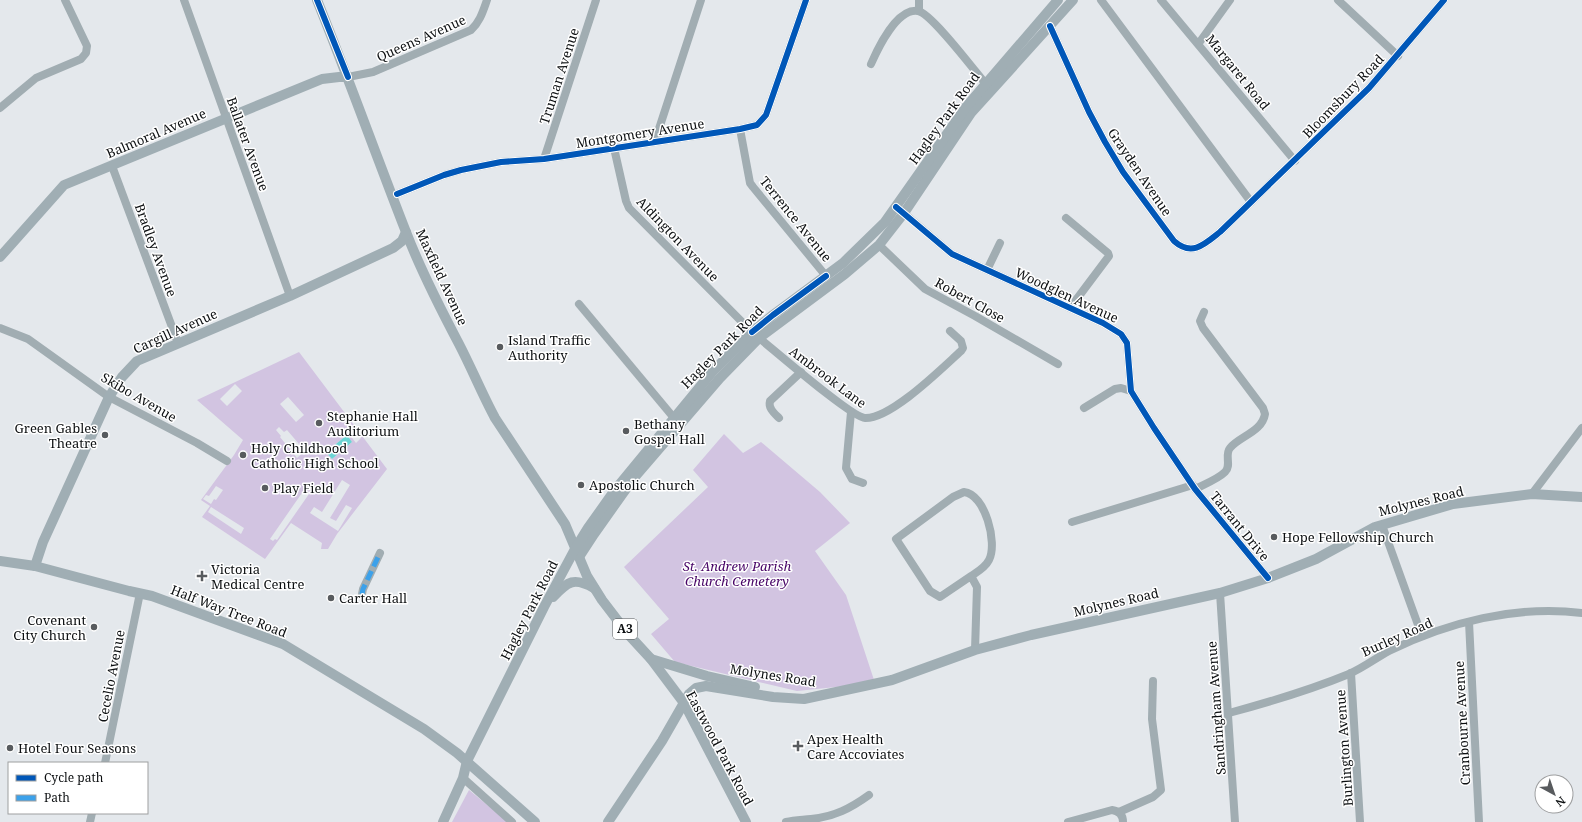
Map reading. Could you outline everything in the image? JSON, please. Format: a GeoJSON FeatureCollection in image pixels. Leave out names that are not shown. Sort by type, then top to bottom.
{"type":"FeatureCollection","features":[{"type":"Feature","properties":{"kind":"main road","name":"Maxfield Avenue"},"geometry":{"type":"LineString","coordinates":[[317,0],[348,77],[406,232],[432,292],[495,418],[565,524],[576,553]]}},
{"type":"Feature","properties":{"kind":"main road","name":"Hagley Park Road"},"geometry":{"type":"LineString","coordinates":[[443,822],[463,778],[468,761],[544,607],[576,553],[588,528],[615,490],[713,371],[755,335],[845,274],[879,245],[966,107],[985,83],[1024,41],[1058,0]]}},
{"type":"Feature","properties":{"kind":"main road","name":"Hagley Park Road"},"geometry":{"type":"LineString","coordinates":[[576,553],[633,479],[772,315],[844,264],[885,222],[900,210],[971,113],[990,90],[1073,0]]}},
{"type":"Feature","properties":{"kind":"main road","name":"Balmoral Avenue"},"geometry":{"type":"LineString","coordinates":[[0,257],[64,185],[322,79],[348,77]]}},
{"type":"Feature","properties":{"kind":"main road","name":"Cargill Avenue"},"geometry":{"type":"LineString","coordinates":[[36,566],[43,542],[109,397],[122,377],[137,361],[178,342],[290,296],[398,245],[406,232]]}},
{"type":"Feature","properties":{"kind":"main road","name":"Molynes Road"},"geometry":{"type":"LineString","coordinates":[[651,659],[748,686],[814,696],[870,686],[892,680],[975,650],[1031,635],[1220,592],[1268,578],[1316,559],[1375,527],[1453,504],[1532,494],[1582,497]]}},
{"type":"Feature","properties":{"kind":"main road","name":"Eastwood Park Road"},"geometry":{"type":"LineString","coordinates":[[576,553],[594,588],[628,634],[651,659],[684,703],[742,820]]}},
{"type":"Feature","properties":{"kind":"main road","name":"Half Way Tree Road"},"geometry":{"type":"LineString","coordinates":[[0,561],[36,566],[152,596],[282,644],[424,729],[468,761],[535,822]]}},
{"type":"Feature","properties":{"kind":"main road"},"geometry":{"type":"LineString","coordinates":[[544,607],[561,589],[571,582],[583,582],[594,588]]}},
{"type":"Feature","properties":{"kind":"main road"},"geometry":{"type":"LineString","coordinates":[[608,822],[662,741],[692,690],[701,686],[773,697],[804,699],[814,696]]}},
{"type":"Feature","properties":{"kind":"street"},"geometry":{"type":"LineString","coordinates":[[0,108],[36,78],[81,59],[86,53],[87,46],[65,0]]}},
{"type":"Feature","properties":{"kind":"street","name":"Ballater Avenue"},"geometry":{"type":"LineString","coordinates":[[184,0],[290,296]]}},
{"type":"Feature","properties":{"kind":"street","name":"Queens Avenue"},"geometry":{"type":"LineString","coordinates":[[348,77],[373,72],[471,30],[477,25],[486,0]]}},
{"type":"Feature","properties":{"kind":"street","name":"Truman Avenue"},"geometry":{"type":"LineString","coordinates":[[544,159],[596,0]]}},
{"type":"Feature","properties":{"kind":"street"},"geometry":{"type":"LineString","coordinates":[[654,141],[701,0]]}},
{"type":"Feature","properties":{"kind":"street","name":"Montgomery Avenue"},"geometry":{"type":"LineString","coordinates":[[397,194],[444,175],[501,162],[544,159],[740,129],[757,124],[766,115],[806,0]]}},
{"type":"Feature","properties":{"kind":"street"},"geometry":{"type":"LineString","coordinates":[[919,0],[919,11]]}},
{"type":"Feature","properties":{"kind":"street"},"geometry":{"type":"LineString","coordinates":[[1101,0],[1251,202]]}},
{"type":"Feature","properties":{"kind":"street","name":"Margaret Road"},"geometry":{"type":"LineString","coordinates":[[1161,0],[1295,160]]}},
{"type":"Feature","properties":{"kind":"street"},"geometry":{"type":"LineString","coordinates":[[1198,43],[1230,0]]}},
{"type":"Feature","properties":{"kind":"street"},"geometry":{"type":"LineString","coordinates":[[1338,0],[1398,56]]}},
{"type":"Feature","properties":{"kind":"street","name":"Bloomsbury Road"},"geometry":{"type":"LineString","coordinates":[[1251,202],[1369,88],[1398,56],[1444,0]]}},
{"type":"Feature","properties":{"kind":"street"},"geometry":{"type":"LineString","coordinates":[[871,64],[883,38],[890,29],[905,15],[919,11],[931,19],[985,83]]}},
{"type":"Feature","properties":{"kind":"street","name":"Grayden Avenue"},"geometry":{"type":"LineString","coordinates":[[1050,26],[1089,112],[1105,142],[1123,172],[1167,233],[1180,247],[1189,250],[1207,242],[1220,232],[1251,202]]}},
{"type":"Feature","properties":{"kind":"street","name":"Terrence Avenue"},"geometry":{"type":"LineString","coordinates":[[740,129],[750,183],[826,276]]}},
{"type":"Feature","properties":{"kind":"street","name":"Aldington Avenue"},"geometry":{"type":"LineString","coordinates":[[614,148],[626,201],[630,208],[755,335]]}},
{"type":"Feature","properties":{"kind":"street","name":"Bradley Avenue"},"geometry":{"type":"LineString","coordinates":[[112,166],[178,342]]}},
{"type":"Feature","properties":{"kind":"street","name":"Woodglen Avenue"},"geometry":{"type":"LineString","coordinates":[[900,210],[952,254],[1115,329],[1124,338],[1128,349],[1131,391],[1194,487]]}},
{"type":"Feature","properties":{"kind":"street"},"geometry":{"type":"LineString","coordinates":[[1066,218],[1108,253],[1109,256],[1070,308]]}},
{"type":"Feature","properties":{"kind":"street"},"geometry":{"type":"LineString","coordinates":[[987,270],[1000,243]]}},
{"type":"Feature","properties":{"kind":"street","name":"Robert Close"},"geometry":{"type":"LineString","coordinates":[[879,245],[925,289],[976,316],[1058,364]]}},
{"type":"Feature","properties":{"kind":"street"},"geometry":{"type":"LineString","coordinates":[[579,304],[674,418]]}},
{"type":"Feature","properties":{"kind":"street"},"geometry":{"type":"LineString","coordinates":[[1072,522],[1194,487],[1225,472],[1228,467],[1227,456],[1230,448],[1262,423],[1265,414],[1263,408],[1201,324],[1201,318],[1204,312]]}},
{"type":"Feature","properties":{"kind":"street","name":"Skibo Avenue"},"geometry":{"type":"LineString","coordinates":[[0,328],[28,339],[109,397],[197,443],[227,461]]}},
{"type":"Feature","properties":{"kind":"street","name":"Ambrook Lane"},"geometry":{"type":"LineString","coordinates":[[755,335],[851,412],[861,418],[873,417],[896,405],[929,381],[961,351],[963,348],[961,341],[950,331]]}},
{"type":"Feature","properties":{"kind":"street"},"geometry":{"type":"LineString","coordinates":[[779,418],[769,405],[770,401],[801,372]]}},
{"type":"Feature","properties":{"kind":"street"},"geometry":{"type":"LineString","coordinates":[[1084,408],[1115,389],[1121,388],[1131,391]]}},
{"type":"Feature","properties":{"kind":"street"},"geometry":{"type":"LineString","coordinates":[[851,412],[846,468],[852,479],[863,484]]}},
{"type":"Feature","properties":{"kind":"street"},"geometry":{"type":"LineString","coordinates":[[1532,494],[1582,428]]}},
{"type":"Feature","properties":{"kind":"street","name":"Tarrant Drive"},"geometry":{"type":"LineString","coordinates":[[1194,487],[1268,578]]}},
{"type":"Feature","properties":{"kind":"street"},"geometry":{"type":"LineString","coordinates":[[964,492],[973,495],[988,518],[992,531],[993,543],[989,562],[971,576],[940,597],[935,595],[930,591],[896,539],[953,497],[964,492]]}},
{"type":"Feature","properties":{"kind":"street"},"geometry":{"type":"LineString","coordinates":[[1382,525],[1422,636]]}},
{"type":"Feature","properties":{"kind":"street"},"geometry":{"type":"LineString","coordinates":[[362,594],[380,553]]}},
{"type":"Feature","properties":{"kind":"street"},"geometry":{"type":"LineString","coordinates":[[971,576],[977,587],[975,650]]}},
{"type":"Feature","properties":{"kind":"street","name":"Sandringham Avenue"},"geometry":{"type":"LineString","coordinates":[[1220,592],[1235,822]]}},
{"type":"Feature","properties":{"kind":"street","name":"Cecelio Avenue"},"geometry":{"type":"LineString","coordinates":[[105,762],[140,593]]}},
{"type":"Feature","properties":{"kind":"street","name":"Burley Road"},"geometry":{"type":"LineString","coordinates":[[1229,713],[1272,702],[1315,687],[1351,673],[1389,651],[1422,636],[1469,622],[1492,616],[1532,610],[1582,613]]}},
{"type":"Feature","properties":{"kind":"street","name":"Cranbourne Avenue"},"geometry":{"type":"LineString","coordinates":[[1469,622],[1479,822]]}},
{"type":"Feature","properties":{"kind":"street","name":"Burlington Avenue"},"geometry":{"type":"LineString","coordinates":[[1351,673],[1360,822]]}},
{"type":"Feature","properties":{"kind":"street"},"geometry":{"type":"LineString","coordinates":[[1068,822],[1108,811],[1119,812],[1153,797],[1160,790],[1152,719],[1153,681]]}},
{"type":"Feature","properties":{"kind":"street"},"geometry":{"type":"LineString","coordinates":[[463,778],[512,822]]}},
{"type":"Feature","properties":{"kind":"street"},"geometry":{"type":"LineString","coordinates":[[786,822],[842,813],[869,795]]}},
{"type":"Feature","properties":{"kind":"street"},"geometry":{"type":"LineString","coordinates":[[1119,812],[1123,818],[1123,822]]}},
{"type":"Feature","properties":{"kind":"green space","name":"Holy Childhood Catholic High School"},"geometry":{"type":"Polygon","coordinates":[[[299,352],[387,469],[337,534],[328,549],[321,549],[322,543],[291,523],[265,559],[202,517],[210,506],[201,500],[234,455],[243,440],[197,400],[299,352]],[[235,384],[220,399],[227,406],[242,391],[235,384]],[[288,397],[280,404],[296,422],[304,415],[288,397]],[[351,426],[346,430],[356,443],[361,438],[351,426]],[[279,427],[276,430],[281,436],[280,437],[297,458],[305,451],[287,430],[284,432],[279,427]],[[347,435],[326,452],[332,459],[352,442],[347,435]],[[342,480],[322,512],[314,507],[310,513],[338,531],[352,508],[346,505],[336,521],[330,518],[350,485],[342,480]],[[216,486],[209,496],[206,495],[203,499],[211,504],[223,490],[216,486]],[[304,490],[270,539],[273,541],[275,539],[277,540],[309,494],[304,490]],[[211,507],[208,512],[241,534],[244,528],[211,507]]]}},
{"type":"Feature","properties":{"kind":"green space","name":"St. Andrew Parish Church Cemetery"},"geometry":{"type":"Polygon","coordinates":[[[724,434],[743,453],[761,442],[820,492],[850,523],[815,551],[846,595],[875,683],[797,691],[675,662],[651,634],[669,619],[624,567],[708,487],[693,470],[724,434]]]}},
{"type":"Feature","properties":{"kind":"green space"},"geometry":{"type":"Polygon","coordinates":[[[469,790],[503,818],[508,822],[452,822],[469,790]]]}},
{"type":"Feature","properties":{"kind":"water"},"geometry":{"type":"Polygon","coordinates":[[[347,435],[352,442],[332,459],[326,452],[347,435]]]}},
{"type":"Feature","properties":{"kind":"marked path"},"geometry":{"type":"LineString","coordinates":[[362,594],[380,553]]}},
{"type":"Feature","properties":{"kind":"cycle path"},"geometry":{"type":"LineString","coordinates":[[317,0],[348,77]]}},
{"type":"Feature","properties":{"kind":"cycle path"},"geometry":{"type":"LineString","coordinates":[[397,194],[444,175],[501,162],[544,159],[740,129],[757,125],[766,115],[806,0]]}},
{"type":"Feature","properties":{"kind":"cycle path"},"geometry":{"type":"LineString","coordinates":[[1050,26],[1089,112],[1123,172],[1174,241],[1181,246],[1193,248],[1204,244],[1220,232],[1369,88],[1444,0]]}},
{"type":"Feature","properties":{"kind":"cycle path"},"geometry":{"type":"LineString","coordinates":[[896,207],[952,254],[1103,323],[1121,334],[1127,343],[1131,391],[1195,489],[1268,578]]}},
{"type":"Feature","properties":{"kind":"cycle path"},"geometry":{"type":"LineString","coordinates":[[752,332],[826,276]]}},
{"type":"Feature","properties":{"kind":"place","name":"Island Traffic Authority"},"geometry":{"type":"Point","coordinates":[500,347]}},
{"type":"Feature","properties":{"kind":"place","name":"Stephanie Hall Auditorium"},"geometry":{"type":"Point","coordinates":[319,423]}},
{"type":"Feature","properties":{"kind":"place","name":"Bethany Gospel Hall"},"geometry":{"type":"Point","coordinates":[626,431]}},
{"type":"Feature","properties":{"kind":"place","name":"Green Gables Theatre"},"geometry":{"type":"Point","coordinates":[105,435]}},
{"type":"Feature","properties":{"kind":"place","name":"Holy Childhood Catholic High School"},"geometry":{"type":"Point","coordinates":[243,455]}},
{"type":"Feature","properties":{"kind":"place","name":"Apostolic Church"},"geometry":{"type":"Point","coordinates":[581,485]}},
{"type":"Feature","properties":{"kind":"place","name":"Play Field"},"geometry":{"type":"Point","coordinates":[265,488]}},
{"type":"Feature","properties":{"kind":"place","name":"Hope Fellowship Church"},"geometry":{"type":"Point","coordinates":[1274,537]}},
{"type":"Feature","properties":{"kind":"place","name":"Victoria Medical Centre"},"geometry":{"type":"Point","coordinates":[202,576]}},
{"type":"Feature","properties":{"kind":"place","name":"Carter Hall"},"geometry":{"type":"Point","coordinates":[331,598]}},
{"type":"Feature","properties":{"kind":"place","name":"Covenant City Church"},"geometry":{"type":"Point","coordinates":[94,627]}},
{"type":"Feature","properties":{"kind":"place","name":"Apex Health Care Accoviates"},"geometry":{"type":"Point","coordinates":[798,746]}},
{"type":"Feature","properties":{"kind":"place","name":"Hotel Four Seasons"},"geometry":{"type":"Point","coordinates":[10,748]}}]}
